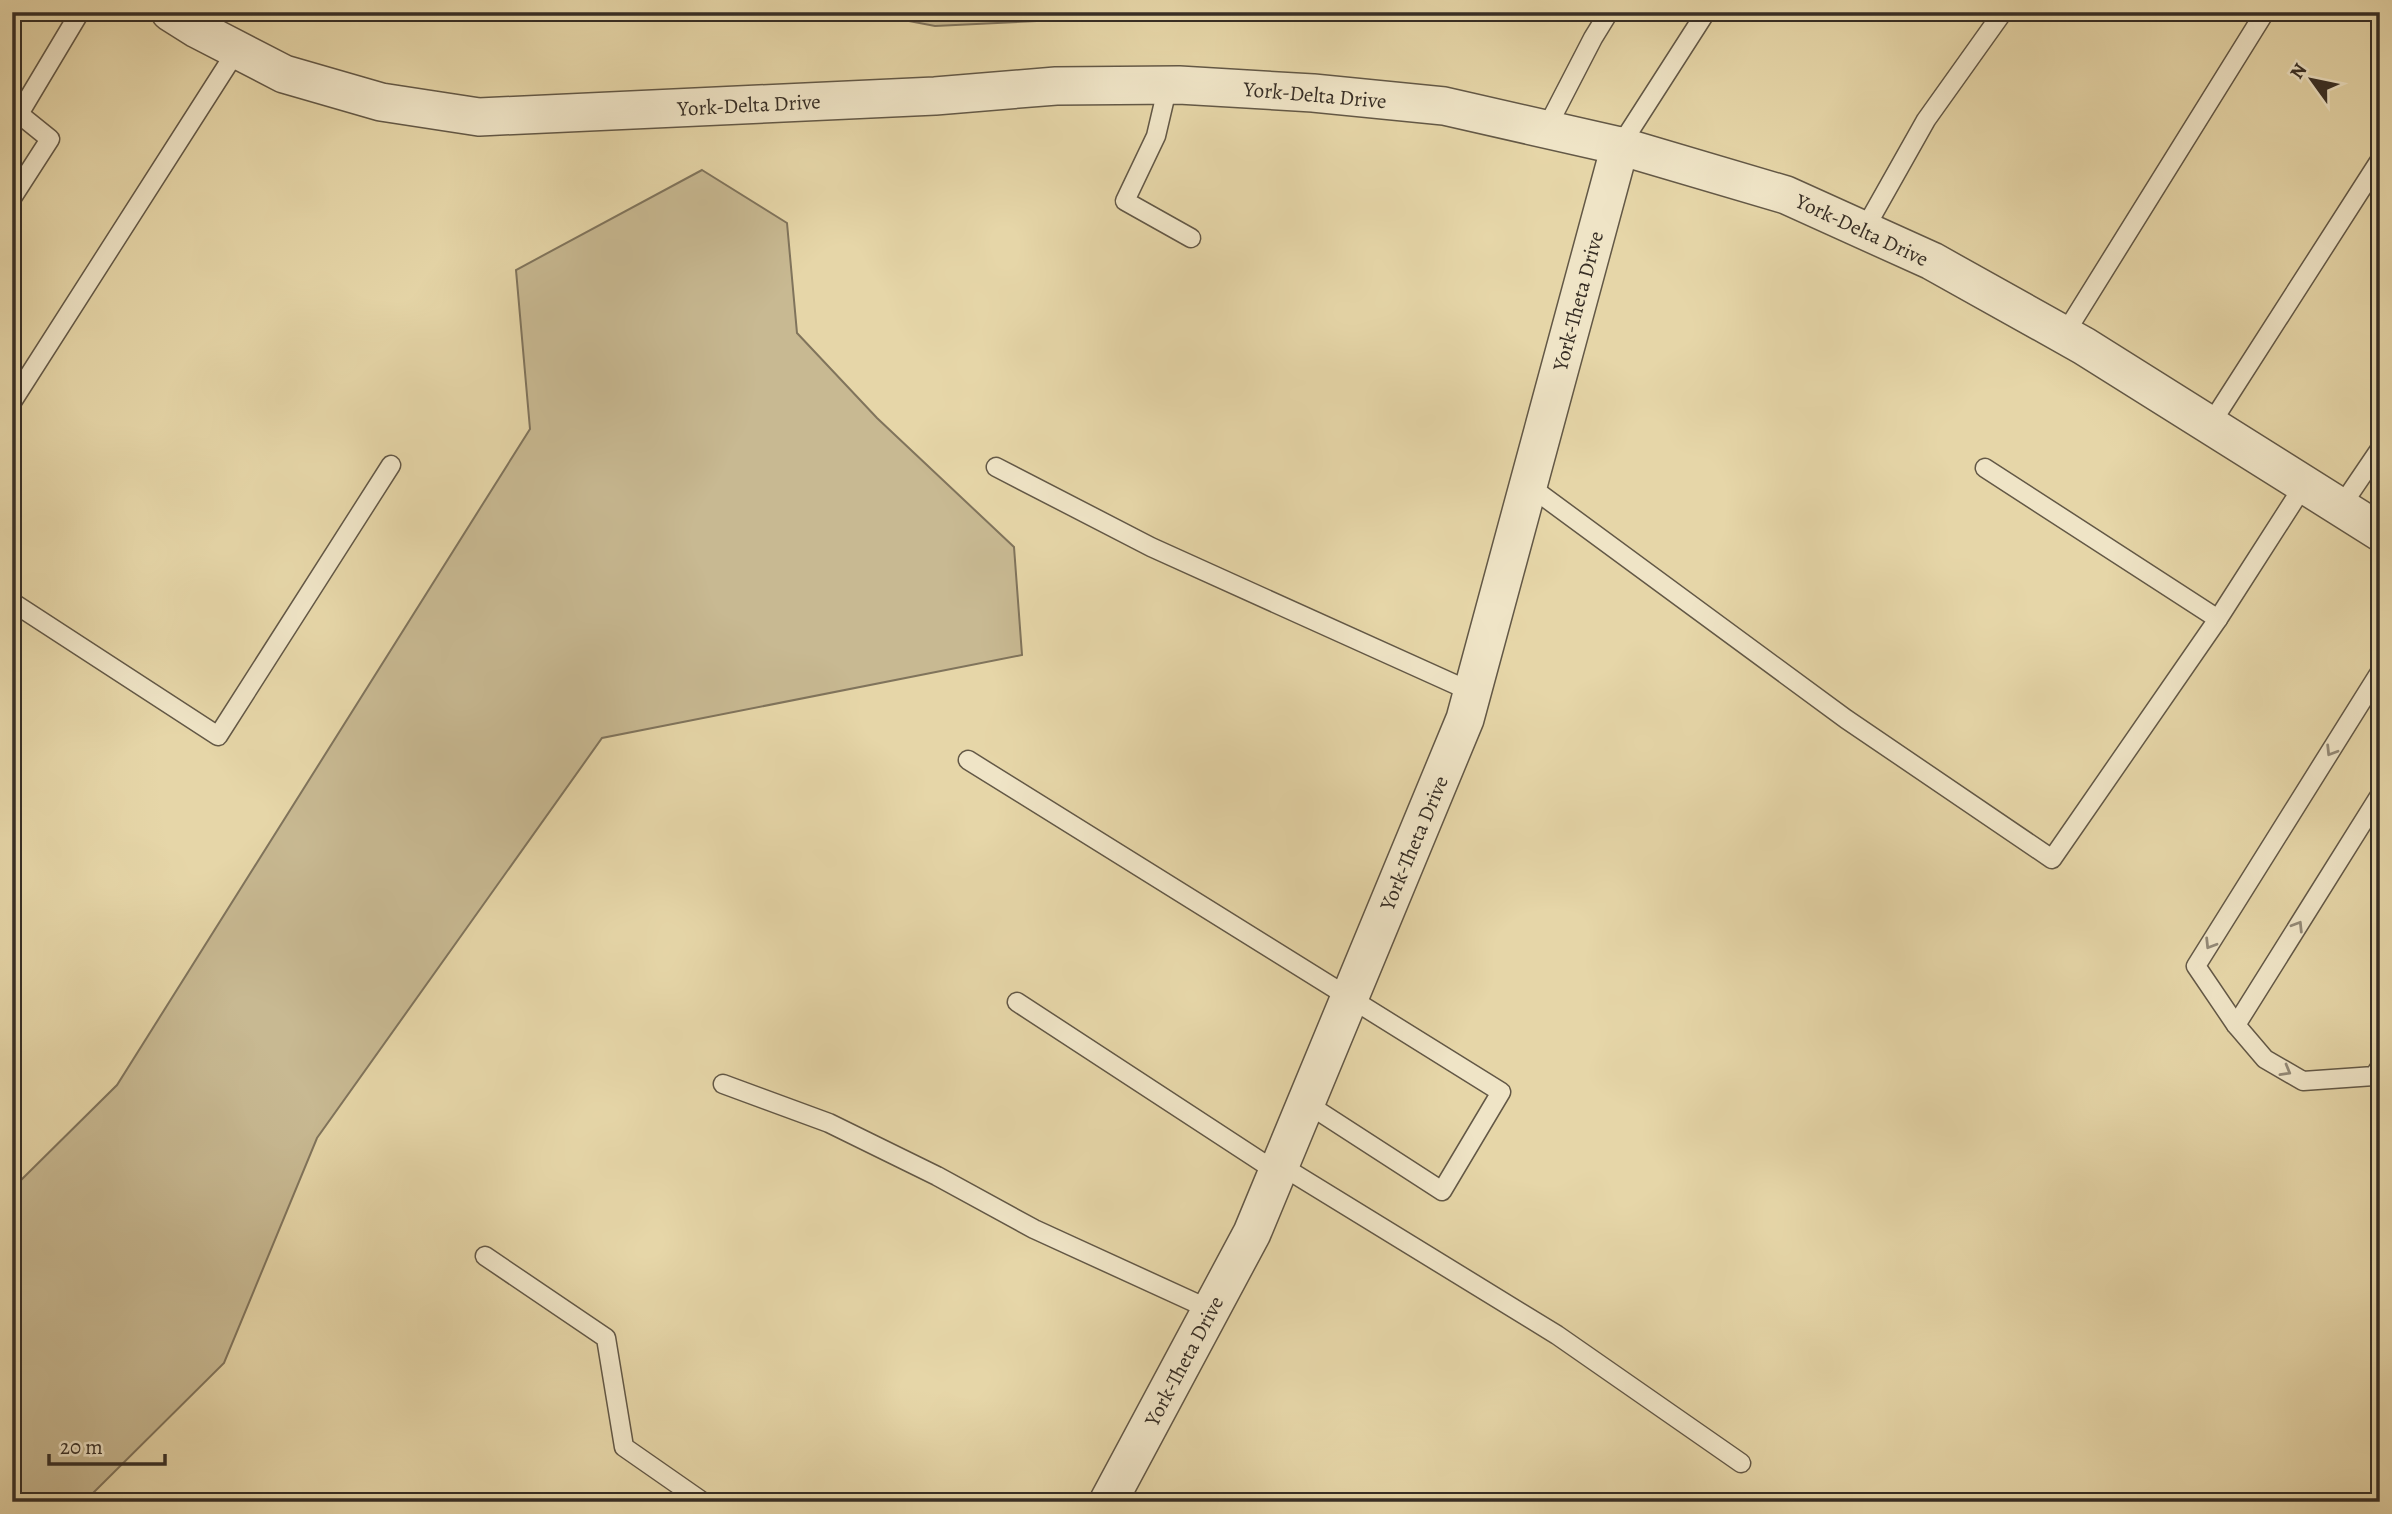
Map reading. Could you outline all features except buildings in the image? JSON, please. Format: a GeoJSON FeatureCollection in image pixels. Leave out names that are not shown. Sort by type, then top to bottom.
{"type":"FeatureCollection","features":[{"type":"Feature","properties":{"kind":"street","name":"York-Delta Drive"},"geometry":{"type":"LineString","coordinates":[[170,12],[284,74],[381,102],[480,117],[935,96],[1056,86],[1168,85],[1313,93],[1444,106],[1620,146],[1786,195],[1932,261],[2064,335],[2380,532]]}},
{"type":"Feature","properties":{"kind":"street","name":"York-Theta Drive"},"geometry":{"type":"LineString","coordinates":[[1108,1502],[1252,1233],[1465,719],[1620,146]]}},
{"type":"Feature","properties":{"kind":"lane"},"geometry":{"type":"LineString","coordinates":[[12,198],[50,139],[15,112],[80,12]]}},
{"type":"Feature","properties":{"kind":"lane"},"geometry":{"type":"LineString","coordinates":[[1546,129],[1609,12]]}},
{"type":"Feature","properties":{"kind":"lane"},"geometry":{"type":"LineString","coordinates":[[1620,146],[1706,12]]}},
{"type":"Feature","properties":{"kind":"lane"},"geometry":{"type":"LineString","coordinates":[[1864,230],[1926,120],[2003,12]]}},
{"type":"Feature","properties":{"kind":"lane"},"geometry":{"type":"LineString","coordinates":[[2064,335],[2265,12]]}},
{"type":"Feature","properties":{"kind":"lane"},"geometry":{"type":"LineString","coordinates":[[12,402],[237,50]]}},
{"type":"Feature","properties":{"kind":"lane"},"geometry":{"type":"LineString","coordinates":[[1168,85],[1156,136],[1125,201],[1191,238]]}},
{"type":"Feature","properties":{"kind":"lane"},"geometry":{"type":"LineString","coordinates":[[2210,425],[2380,160]]}},
{"type":"Feature","properties":{"kind":"lane"},"geometry":{"type":"LineString","coordinates":[[2340,508],[2380,449]]}},
{"type":"Feature","properties":{"kind":"lane"},"geometry":{"type":"LineString","coordinates":[[12,602],[218,736],[391,465]]}},
{"type":"Feature","properties":{"kind":"lane"},"geometry":{"type":"LineString","coordinates":[[996,467],[1151,547],[1472,692]]}},
{"type":"Feature","properties":{"kind":"lane"},"geometry":{"type":"LineString","coordinates":[[1986,468],[2218,619]]}},
{"type":"Feature","properties":{"kind":"lane"},"geometry":{"type":"LineString","coordinates":[[1528,485],[1846,719],[2052,859],[2218,619],[2304,485]]}},
{"type":"Feature","properties":{"kind":"lane"},"geometry":{"type":"LineString","coordinates":[[2380,672],[2373,697],[2196,966],[2236,1025],[2265,1059],[2303,1081],[2374,1076],[2380,1067]]}},
{"type":"Feature","properties":{"kind":"lane"},"geometry":{"type":"LineString","coordinates":[[968,760],[1502,1092],[1442,1191],[1306,1103]]}},
{"type":"Feature","properties":{"kind":"lane"},"geometry":{"type":"LineString","coordinates":[[2236,1025],[2380,795]]}},
{"type":"Feature","properties":{"kind":"lane"},"geometry":{"type":"LineString","coordinates":[[1017,1002],[1279,1168],[1557,1335],[1741,1463]]}},
{"type":"Feature","properties":{"kind":"lane"},"geometry":{"type":"LineString","coordinates":[[723,1084],[829,1123],[937,1176],[1034,1229],[1211,1310]]}},
{"type":"Feature","properties":{"kind":"lane"},"geometry":{"type":"LineString","coordinates":[[485,1256],[606,1338],[624,1447],[703,1502]]}},
{"type":"Feature","properties":{"kind":"shaded area"},"geometry":{"type":"Polygon","coordinates":[[[862,12],[1164,12],[1162,15],[935,26],[862,12]]]}},
{"type":"Feature","properties":{"kind":"shaded area"},"geometry":{"type":"Polygon","coordinates":[[[702,170],[787,223],[797,333],[877,418],[1014,547],[1022,655],[602,738],[317,1138],[224,1363],[84,1502],[12,1502],[12,1189],[117,1085],[530,429],[516,270],[702,170]]]}}]}
